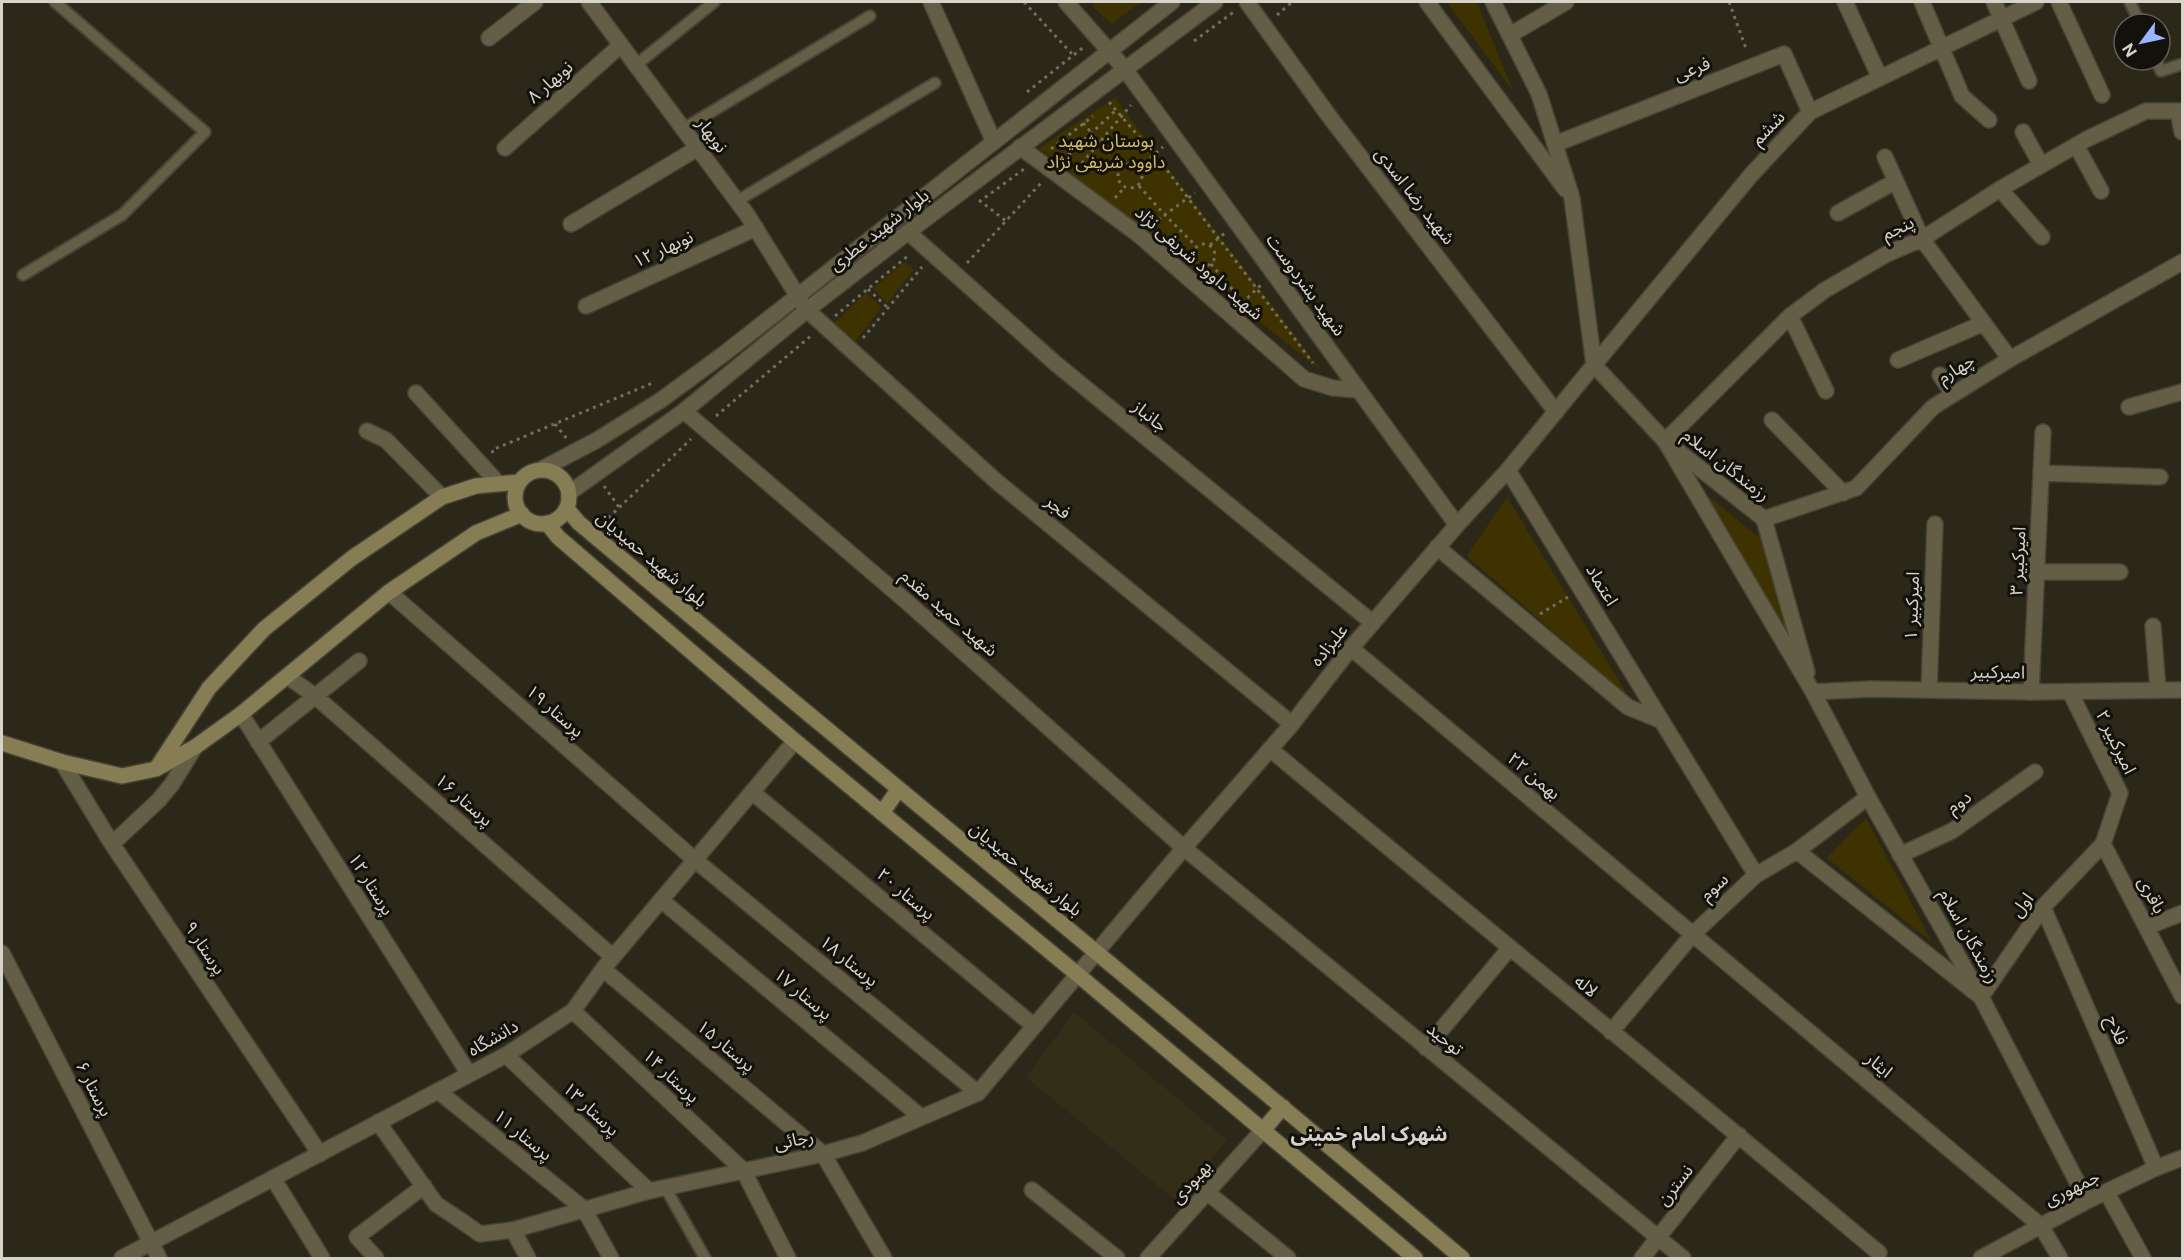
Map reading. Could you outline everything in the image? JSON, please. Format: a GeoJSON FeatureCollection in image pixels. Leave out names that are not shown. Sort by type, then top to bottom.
{"type":"FeatureCollection","features":[{"type":"Feature","properties":{"kind":"main road"},"geometry":{"type":"LineString","coordinates":[[156,769],[209,688],[264,628],[352,558],[442,497],[476,486],[519,482],[528,474],[542,469],[562,478],[569,493],[567,509],[559,518],[547,524],[538,523],[522,514],[516,500],[519,482]]}},
{"type":"Feature","properties":{"kind":"main road","name":"بلوار شهید حمیدیان"},"geometry":{"type":"LineString","coordinates":[[567,509],[592,534],[898,790],[1097,951],[1462,1258]]}},
{"type":"Feature","properties":{"kind":"main road"},"geometry":{"type":"LineString","coordinates":[[2,743],[62,762],[122,776],[156,769],[195,747],[240,714],[389,592],[476,533],[522,514]]}},
{"type":"Feature","properties":{"kind":"main road"},"geometry":{"type":"LineString","coordinates":[[547,524],[564,542],[795,741],[1415,1258]]}},
{"type":"Feature","properties":{"kind":"main road"},"geometry":{"type":"LineString","coordinates":[[882,813],[898,790]]}},
{"type":"Feature","properties":{"kind":"main road"},"geometry":{"type":"LineString","coordinates":[[1263,1130],[1283,1107]]}},
{"type":"Feature","properties":{"kind":"street"},"geometry":{"type":"LineString","coordinates":[[489,38],[535,2]]}},
{"type":"Feature","properties":{"kind":"street","name":"نوبهار"},"geometry":{"type":"LineString","coordinates":[[592,2],[756,228],[796,296],[807,310]]}},
{"type":"Feature","properties":{"kind":"street"},"geometry":{"type":"LineString","coordinates":[[931,2],[993,140]]}},
{"type":"Feature","properties":{"kind":"street"},"geometry":{"type":"LineString","coordinates":[[1066,2],[1110,51]]}},
{"type":"Feature","properties":{"kind":"street","name":"بلوار شهید عطری"},"geometry":{"type":"LineString","coordinates":[[542,469],[597,440],[661,400],[725,353],[993,140],[1172,2]]}},
{"type":"Feature","properties":{"kind":"street","name":"بلوار شهید عطری"},"geometry":{"type":"LineString","coordinates":[[569,493],[684,411],[807,310],[908,232],[1215,2]]}},
{"type":"Feature","properties":{"kind":"street","name":"شهید رضا اسدی"},"geometry":{"type":"LineString","coordinates":[[1247,2],[1329,116],[1556,412]]}},
{"type":"Feature","properties":{"kind":"street"},"geometry":{"type":"LineString","coordinates":[[1427,2],[1572,198]]}},
{"type":"Feature","properties":{"kind":"street"},"geometry":{"type":"LineString","coordinates":[[1493,2],[1539,93],[1572,198],[1594,365]]}},
{"type":"Feature","properties":{"kind":"street"},"geometry":{"type":"LineString","coordinates":[[1510,35],[1566,2]]}},
{"type":"Feature","properties":{"kind":"street"},"geometry":{"type":"LineString","coordinates":[[1845,2],[1880,78]]}},
{"type":"Feature","properties":{"kind":"street"},"geometry":{"type":"LineString","coordinates":[[1922,2],[1962,96],[1989,120]]}},
{"type":"Feature","properties":{"kind":"street"},"geometry":{"type":"LineString","coordinates":[[1994,2],[2029,81]]}},
{"type":"Feature","properties":{"kind":"street","name":"ششم"},"geometry":{"type":"LineString","coordinates":[[1594,365],[1751,175],[1810,112],[2036,2]]}},
{"type":"Feature","properties":{"kind":"street"},"geometry":{"type":"LineString","coordinates":[[2059,2],[2102,95]]}},
{"type":"Feature","properties":{"kind":"street","name":"نوبهار ۸"},"geometry":{"type":"LineString","coordinates":[[505,148],[621,45]]}},
{"type":"Feature","properties":{"kind":"street","name":"شهید بشردوست"},"geometry":{"type":"LineString","coordinates":[[1110,51],[1143,93],[1457,525]]}},
{"type":"Feature","properties":{"kind":"street","name":"فرعی"},"geometry":{"type":"LineString","coordinates":[[1555,144],[1784,54],[1810,112]]}},
{"type":"Feature","properties":{"kind":"street","name":"پنجم"},"geometry":{"type":"LineString","coordinates":[[1665,441],[1790,316],[1825,290],[1887,254],[1922,239],[2000,189],[2076,146],[2146,111],[2180,111]]}},
{"type":"Feature","properties":{"kind":"street"},"geometry":{"type":"LineString","coordinates":[[2180,111],[2182,132]]}},
{"type":"Feature","properties":{"kind":"street"},"geometry":{"type":"LineString","coordinates":[[2023,132],[2041,165]]}},
{"type":"Feature","properties":{"kind":"street"},"geometry":{"type":"LineString","coordinates":[[2076,146],[2101,191]]}},
{"type":"Feature","properties":{"kind":"street","name":"شهید داوود شریفی نژاد"},"geometry":{"type":"LineString","coordinates":[[1020,147],[1139,235],[1304,380],[1333,388],[1359,390]]}},
{"type":"Feature","properties":{"kind":"street"},"geometry":{"type":"LineString","coordinates":[[571,224],[698,148]]}},
{"type":"Feature","properties":{"kind":"street"},"geometry":{"type":"LineString","coordinates":[[1885,157],[1922,239],[2010,359]]}},
{"type":"Feature","properties":{"kind":"street"},"geometry":{"type":"LineString","coordinates":[[1838,213],[1896,181]]}},
{"type":"Feature","properties":{"kind":"street"},"geometry":{"type":"LineString","coordinates":[[2000,189],[2042,237]]}},
{"type":"Feature","properties":{"kind":"street","name":"نوبهار ۱۲"},"geometry":{"type":"LineString","coordinates":[[586,306],[756,228]]}},
{"type":"Feature","properties":{"kind":"street","name":"جانباز"},"geometry":{"type":"LineString","coordinates":[[908,232],[1055,363],[1373,623]]}},
{"type":"Feature","properties":{"kind":"street","name":"چهارم"},"geometry":{"type":"LineString","coordinates":[[1764,519],[1856,488],[1933,407],[2010,359],[2182,262]]}},
{"type":"Feature","properties":{"kind":"street","name":"فجر"},"geometry":{"type":"LineString","coordinates":[[807,310],[996,481],[1292,724]]}},
{"type":"Feature","properties":{"kind":"street"},"geometry":{"type":"LineString","coordinates":[[1790,316],[1826,391]]}},
{"type":"Feature","properties":{"kind":"street"},"geometry":{"type":"LineString","coordinates":[[1898,360],[1983,323]]}},
{"type":"Feature","properties":{"kind":"street","name":"علیزاده"},"geometry":{"type":"LineString","coordinates":[[1077,974],[1292,724],[1351,648],[1457,525],[1508,470],[1594,365]]}},
{"type":"Feature","properties":{"kind":"street","name":"رزمندگان اسلام"},"geometry":{"type":"LineString","coordinates":[[1594,365],[1665,441],[1764,519],[1813,692]]}},
{"type":"Feature","properties":{"kind":"street"},"geometry":{"type":"LineString","coordinates":[[1940,375],[1953,394]]}},
{"type":"Feature","properties":{"kind":"street"},"geometry":{"type":"LineString","coordinates":[[2129,406],[2182,392]]}},
{"type":"Feature","properties":{"kind":"street"},"geometry":{"type":"LineString","coordinates":[[416,393],[499,484]]}},
{"type":"Feature","properties":{"kind":"street","name":"شهید حمید مقدم"},"geometry":{"type":"LineString","coordinates":[[684,411],[907,602],[1184,848]]}},
{"type":"Feature","properties":{"kind":"street"},"geometry":{"type":"LineString","coordinates":[[1772,420],[1843,493]]}},
{"type":"Feature","properties":{"kind":"street"},"geometry":{"type":"LineString","coordinates":[[367,431],[386,440],[442,497]]}},
{"type":"Feature","properties":{"kind":"street","name":"امیرکبیر ۳"},"geometry":{"type":"LineString","coordinates":[[2031,692],[2043,432]]}},
{"type":"Feature","properties":{"kind":"street","name":"رزمندگان اسلام"},"geometry":{"type":"LineString","coordinates":[[1665,441],[1813,692],[1868,797],[1981,997],[2087,1202]]}},
{"type":"Feature","properties":{"kind":"street","name":"اعتماد"},"geometry":{"type":"LineString","coordinates":[[1508,470],[1756,875]]}},
{"type":"Feature","properties":{"kind":"street"},"geometry":{"type":"LineString","coordinates":[[2041,473],[2160,477]]}},
{"type":"Feature","properties":{"kind":"street","name":"امیرکبیر ۱"},"geometry":{"type":"LineString","coordinates":[[1929,690],[1935,524]]}},
{"type":"Feature","properties":{"kind":"street"},"geometry":{"type":"LineString","coordinates":[[1437,548],[1628,707],[1662,721]]}},
{"type":"Feature","properties":{"kind":"street"},"geometry":{"type":"LineString","coordinates":[[2037,572],[2120,572]]}},
{"type":"Feature","properties":{"kind":"street","name":"پرستار ۱۹"},"geometry":{"type":"LineString","coordinates":[[389,592],[695,860]]}},
{"type":"Feature","properties":{"kind":"street"},"geometry":{"type":"LineString","coordinates":[[2153,626],[2158,690]]}},
{"type":"Feature","properties":{"kind":"street","name":"۲۲ بهمن"},"geometry":{"type":"LineString","coordinates":[[1351,648],[1693,934]]}},
{"type":"Feature","properties":{"kind":"street"},"geometry":{"type":"LineString","coordinates":[[258,742],[359,661]]}},
{"type":"Feature","properties":{"kind":"street","name":"پرستار ۱۶"},"geometry":{"type":"LineString","coordinates":[[287,676],[315,696],[608,963]]}},
{"type":"Feature","properties":{"kind":"street","name":"امیرکبیر"},"geometry":{"type":"LineString","coordinates":[[1813,692],[1871,689],[2031,692],[2182,690]]}},
{"type":"Feature","properties":{"kind":"street","name":"امیرکبیر ۲"},"geometry":{"type":"LineString","coordinates":[[2070,692],[2120,794],[2103,844]]}},
{"type":"Feature","properties":{"kind":"street","name":"پرستار ۱۲"},"geometry":{"type":"LineString","coordinates":[[240,714],[469,1074]]}},
{"type":"Feature","properties":{"kind":"street","name":"دانشگاه"},"geometry":{"type":"LineString","coordinates":[[122,1258],[506,1055],[573,1011],[608,963],[795,741]]}},
{"type":"Feature","properties":{"kind":"street"},"geometry":{"type":"LineString","coordinates":[[112,844],[166,792],[195,747]]}},
{"type":"Feature","properties":{"kind":"street","name":"لاله"},"geometry":{"type":"LineString","coordinates":[[1270,749],[1879,1253]]}},
{"type":"Feature","properties":{"kind":"street","name":"پرستار ۹"},"geometry":{"type":"LineString","coordinates":[[62,762],[112,844],[320,1154]]}},
{"type":"Feature","properties":{"kind":"street","name":"دوم"},"geometry":{"type":"LineString","coordinates":[[1900,855],[1952,831],[2036,772]]}},
{"type":"Feature","properties":{"kind":"street","name":"پرستار ۲۰"},"geometry":{"type":"LineString","coordinates":[[752,792],[1034,1026]]}},
{"type":"Feature","properties":{"kind":"street","name":"سوم"},"geometry":{"type":"LineString","coordinates":[[1611,1032],[1693,934],[1756,875],[1797,851],[1868,797]]}},
{"type":"Feature","properties":{"kind":"street","name":"اول"},"geometry":{"type":"LineString","coordinates":[[1981,997],[2043,907],[2103,844]]}},
{"type":"Feature","properties":{"kind":"street","name":"باقری"},"geometry":{"type":"LineString","coordinates":[[2103,844],[2182,995]]}},
{"type":"Feature","properties":{"kind":"street","name":"توحید"},"geometry":{"type":"LineString","coordinates":[[1184,848],[1683,1258]]}},
{"type":"Feature","properties":{"kind":"street"},"geometry":{"type":"LineString","coordinates":[[1797,851],[1981,997]]}},
{"type":"Feature","properties":{"kind":"street","name":"پرستار ۱۸"},"geometry":{"type":"LineString","coordinates":[[695,860],[978,1093]]}},
{"type":"Feature","properties":{"kind":"street","name":"پرستار ۱۷"},"geometry":{"type":"LineString","coordinates":[[661,900],[921,1118]]}},
{"type":"Feature","properties":{"kind":"street","name":"فلاح"},"geometry":{"type":"LineString","coordinates":[[2043,907],[2156,1168]]}},
{"type":"Feature","properties":{"kind":"street"},"geometry":{"type":"LineString","coordinates":[[2147,927],[2182,913]]}},
{"type":"Feature","properties":{"kind":"street","name":"ایثار"},"geometry":{"type":"LineString","coordinates":[[1693,934],[2041,1226],[2060,1258]]}},
{"type":"Feature","properties":{"kind":"street"},"geometry":{"type":"LineString","coordinates":[[1426,1048],[1509,949]]}},
{"type":"Feature","properties":{"kind":"street","name":"پرستار ۶"},"geometry":{"type":"LineString","coordinates":[[2,953],[159,1258]]}},
{"type":"Feature","properties":{"kind":"street","name":"پرستار ۱۵"},"geometry":{"type":"LineString","coordinates":[[608,963],[824,1154]]}},
{"type":"Feature","properties":{"kind":"street","name":"رجائی"},"geometry":{"type":"LineString","coordinates":[[378,1122],[436,1204],[480,1234],[513,1230],[665,1187],[824,1154],[862,1143],[978,1093],[1077,974]]}},
{"type":"Feature","properties":{"kind":"street","name":"پرستار ۱۴"},"geometry":{"type":"LineString","coordinates":[[573,1011],[743,1170],[788,1258]]}},
{"type":"Feature","properties":{"kind":"street","name":"پرستار ۱۳"},"geometry":{"type":"LineString","coordinates":[[506,1055],[649,1191]]}},
{"type":"Feature","properties":{"kind":"street","name":"پرستار ۱۱"},"geometry":{"type":"LineString","coordinates":[[438,1091],[584,1209]]}},
{"type":"Feature","properties":{"kind":"street","name":"بهبودی"},"geometry":{"type":"LineString","coordinates":[[1156,1256],[1263,1130]]}},
{"type":"Feature","properties":{"kind":"street","name":"نسترن"},"geometry":{"type":"LineString","coordinates":[[1642,1258],[1739,1135]]}},
{"type":"Feature","properties":{"kind":"street"},"geometry":{"type":"LineString","coordinates":[[824,1154],[884,1258]]}},
{"type":"Feature","properties":{"kind":"street","name":"جمهوری"},"geometry":{"type":"LineString","coordinates":[[1981,1258],[2087,1202],[2156,1168],[2182,1158]]}},
{"type":"Feature","properties":{"kind":"street"},"geometry":{"type":"LineString","coordinates":[[273,1178],[322,1258]]}},
{"type":"Feature","properties":{"kind":"street"},"geometry":{"type":"LineString","coordinates":[[376,1258],[357,1237],[424,1186]]}},
{"type":"Feature","properties":{"kind":"street"},"geometry":{"type":"LineString","coordinates":[[1032,1190],[1117,1258]]}},
{"type":"Feature","properties":{"kind":"street"},"geometry":{"type":"LineString","coordinates":[[1208,1193],[1288,1258]]}},
{"type":"Feature","properties":{"kind":"street"},"geometry":{"type":"LineString","coordinates":[[2107,1193],[2143,1258]]}},
{"type":"Feature","properties":{"kind":"street"},"geometry":{"type":"LineString","coordinates":[[584,1209],[611,1258]]}},
{"type":"Feature","properties":{"kind":"street"},"geometry":{"type":"LineString","coordinates":[[513,1230],[528,1258]]}},
{"type":"Feature","properties":{"kind":"lane"},"geometry":{"type":"LineString","coordinates":[[23,275],[122,215],[205,132],[56,2]]}},
{"type":"Feature","properties":{"kind":"lane"},"geometry":{"type":"LineString","coordinates":[[636,65],[714,2]]}},
{"type":"Feature","properties":{"kind":"lane"},"geometry":{"type":"LineString","coordinates":[[683,129],[870,16]]}},
{"type":"Feature","properties":{"kind":"lane"},"geometry":{"type":"LineString","coordinates":[[736,201],[935,83]]}},
{"type":"Feature","properties":{"kind":"lane"},"geometry":{"type":"LineString","coordinates":[[665,1187],[705,1258]]}},
{"type":"Feature","properties":{"kind":"path"},"geometry":{"type":"LineString","coordinates":[[1024,2],[1086,69]]}},
{"type":"Feature","properties":{"kind":"path"},"geometry":{"type":"LineString","coordinates":[[1730,2],[1753,66]]}},
{"type":"Feature","properties":{"kind":"path"},"geometry":{"type":"LineString","coordinates":[[1021,97],[1098,37]]}},
{"type":"Feature","properties":{"kind":"path"},"geometry":{"type":"LineString","coordinates":[[1067,182],[1121,114],[1143,93]]}},
{"type":"Feature","properties":{"kind":"path"},"geometry":{"type":"LineString","coordinates":[[1070,109],[1121,167]]}},
{"type":"Feature","properties":{"kind":"path"},"geometry":{"type":"LineString","coordinates":[[956,275],[1053,170],[1116,110]]}},
{"type":"Feature","properties":{"kind":"path"},"geometry":{"type":"LineString","coordinates":[[1139,168],[1174,137]]}},
{"type":"Feature","properties":{"kind":"path"},"geometry":{"type":"LineString","coordinates":[[1133,164],[1139,168],[1142,180],[1139,186],[1131,189],[1124,188],[1118,182],[1117,174],[1121,167],[1133,164]]}},
{"type":"Feature","properties":{"kind":"path"},"geometry":{"type":"LineString","coordinates":[[1139,235],[1164,214],[1188,200],[1207,182]]}},
{"type":"Feature","properties":{"kind":"path"},"geometry":{"type":"LineString","coordinates":[[1139,186],[1196,246]]}},
{"type":"Feature","properties":{"kind":"path"},"geometry":{"type":"LineString","coordinates":[[965,189],[1006,222]]}},
{"type":"Feature","properties":{"kind":"path"},"geometry":{"type":"LineString","coordinates":[[1203,243],[1215,250],[1215,258],[1211,264],[1203,266],[1195,262],[1193,254],[1196,246],[1203,243]]}},
{"type":"Feature","properties":{"kind":"path"},"geometry":{"type":"LineString","coordinates":[[852,351],[933,254]]}},
{"type":"Feature","properties":{"kind":"path"},"geometry":{"type":"LineString","coordinates":[[1230,315],[1274,273]]}},
{"type":"Feature","properties":{"kind":"path"},"geometry":{"type":"LineString","coordinates":[[868,289],[888,308]]}},
{"type":"Feature","properties":{"kind":"path"},"geometry":{"type":"LineString","coordinates":[[499,484],[492,450],[654,383],[663,376]]}},
{"type":"Feature","properties":{"kind":"path"},"geometry":{"type":"LineString","coordinates":[[1526,622],[1581,589]]}},
{"type":"Feature","properties":{"kind":"shaded area"},"geometry":{"type":"Polygon","coordinates":[[[1074,1012],[1227,1140],[1175,1200],[1026,1077],[1074,1012]]]}},
{"type":"Feature","properties":{"kind":"green space"},"geometry":{"type":"Polygon","coordinates":[[[1097,2],[1141,2],[1112,24],[1092,6],[1097,2]]]}},
{"type":"Feature","properties":{"kind":"green space"},"geometry":{"type":"Polygon","coordinates":[[[1447,2],[1477,2],[1513,91],[1447,2]]]}},
{"type":"Feature","properties":{"kind":"green space","name":"بوستان شهید داوود شریفی نژاد"},"geometry":{"type":"Polygon","coordinates":[[[1115,98],[1321,370],[1039,148],[1115,98]]]}},
{"type":"Feature","properties":{"kind":"green space"},"geometry":{"type":"Polygon","coordinates":[[[905,262],[914,270],[887,303],[873,288],[905,262]]]}},
{"type":"Feature","properties":{"kind":"green space"},"geometry":{"type":"Polygon","coordinates":[[[866,293],[882,307],[852,345],[831,326],[866,293]]]}},
{"type":"Feature","properties":{"kind":"green space"},"geometry":{"type":"Polygon","coordinates":[[[1694,484],[1762,540],[1789,639],[1694,484]]]}},
{"type":"Feature","properties":{"kind":"green space"},"geometry":{"type":"Polygon","coordinates":[[[1507,497],[1630,699],[1467,556],[1507,497]]]}},
{"type":"Feature","properties":{"kind":"green space"},"geometry":{"type":"Polygon","coordinates":[[[1866,818],[1932,942],[1827,858],[1866,818]]]}},
{"type":"Feature","properties":{"kind":"district","name":"شهرک امام خمینی"},"geometry":{"type":"Point","coordinates":[1369,1134]}}]}
